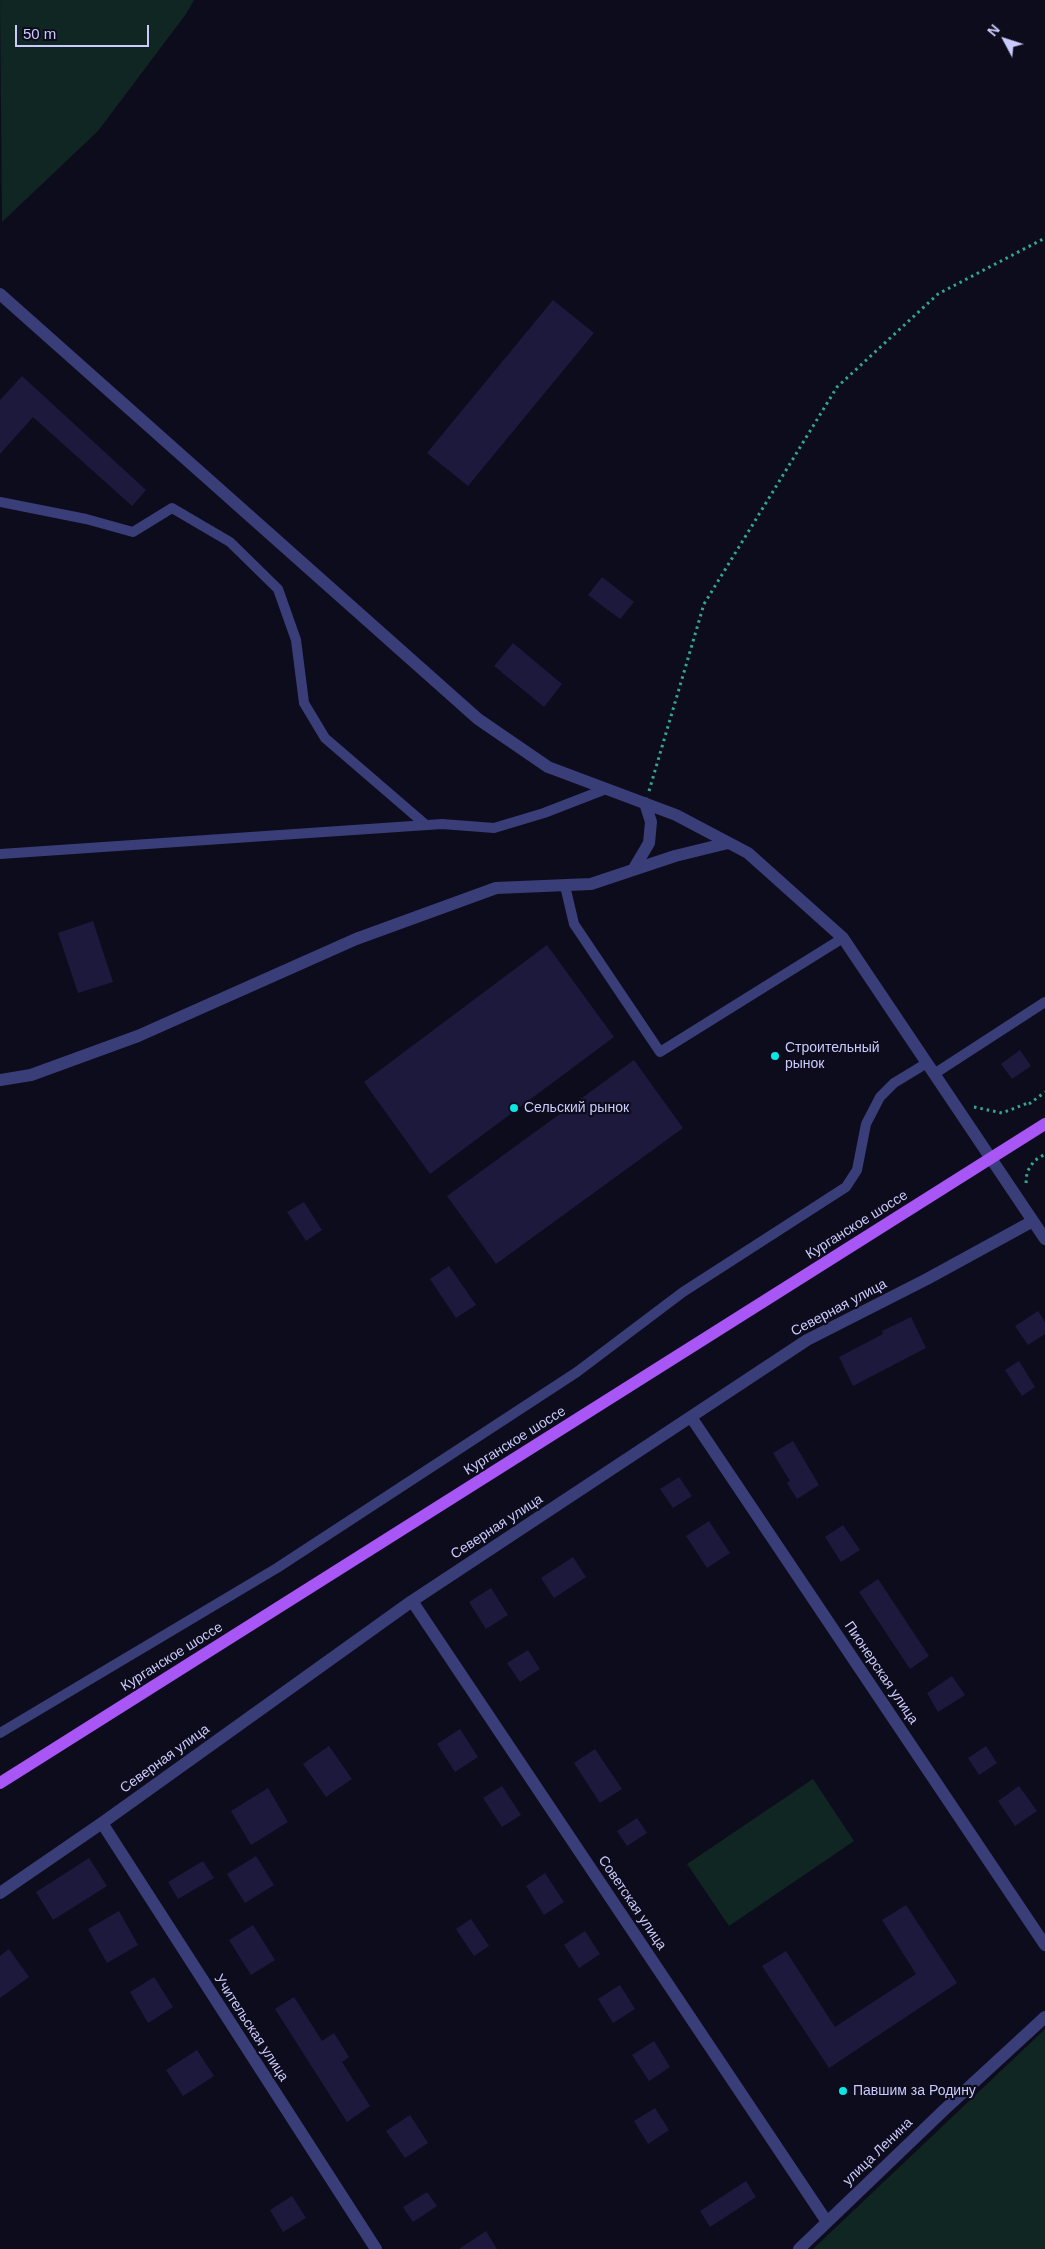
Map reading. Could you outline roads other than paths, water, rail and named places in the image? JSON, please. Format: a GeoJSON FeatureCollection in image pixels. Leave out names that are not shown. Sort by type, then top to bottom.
{"type":"FeatureCollection","features":[{"type":"Feature","properties":{"kind":"main road","name":"Курганское шоссе"},"geometry":{"type":"LineString","coordinates":[[0,1783],[1045,1124]]}},
{"type":"Feature","properties":{"kind":"street"},"geometry":{"type":"LineString","coordinates":[[0,294],[478,719],[548,767],[676,815],[748,853],[843,938],[1045,1239]]}},
{"type":"Feature","properties":{"kind":"street"},"geometry":{"type":"LineString","coordinates":[[633,870],[649,843],[651,822],[645,803]]}},
{"type":"Feature","properties":{"kind":"street"},"geometry":{"type":"LineString","coordinates":[[0,1080],[32,1075],[138,1036],[356,940],[496,888],[591,884],[675,856],[728,842]]}},
{"type":"Feature","properties":{"kind":"street","name":"Северная улица"},"geometry":{"type":"LineString","coordinates":[[0,1893],[102,1823],[412,1601],[807,1340],[927,1279],[1033,1220]]}},
{"type":"Feature","properties":{"kind":"street","name":"Пионерская улица"},"geometry":{"type":"LineString","coordinates":[[691,1417],[1045,1946]]}},
{"type":"Feature","properties":{"kind":"street","name":"Советская улица"},"geometry":{"type":"LineString","coordinates":[[412,1601],[827,2222]]}},
{"type":"Feature","properties":{"kind":"street","name":"Учительская улица"},"geometry":{"type":"LineString","coordinates":[[102,1823],[376,2249]]}},
{"type":"Feature","properties":{"kind":"street","name":"улица Ленина"},"geometry":{"type":"LineString","coordinates":[[799,2249],[1045,2017]]}},
{"type":"Feature","properties":{"kind":"lane"},"geometry":{"type":"LineString","coordinates":[[0,502],[86,519],[132,532],[172,508],[230,542],[278,589],[296,640],[304,703],[325,738],[426,826]]}},
{"type":"Feature","properties":{"kind":"lane"},"geometry":{"type":"LineString","coordinates":[[0,854],[442,824],[494,828],[544,813],[606,789]]}},
{"type":"Feature","properties":{"kind":"lane"},"geometry":{"type":"LineString","coordinates":[[565,886],[574,924],[660,1052],[843,938]]}},
{"type":"Feature","properties":{"kind":"lane"},"geometry":{"type":"LineString","coordinates":[[934,1074],[1045,1002]]}},
{"type":"Feature","properties":{"kind":"lane"},"geometry":{"type":"LineString","coordinates":[[0,1733],[278,1568],[577,1372],[683,1292],[846,1187],[857,1170],[866,1124],[880,1097],[894,1083],[927,1063]]}},
{"type":"Feature","properties":{"kind":"place","name":"Строительный рынок"},"geometry":{"type":"Point","coordinates":[775,1056]}},
{"type":"Feature","properties":{"kind":"place","name":"Сельский рынок"},"geometry":{"type":"Point","coordinates":[514,1108]}},
{"type":"Feature","properties":{"kind":"place","name":"Павшим за Родину"},"geometry":{"type":"Point","coordinates":[843,2091]}}]}
